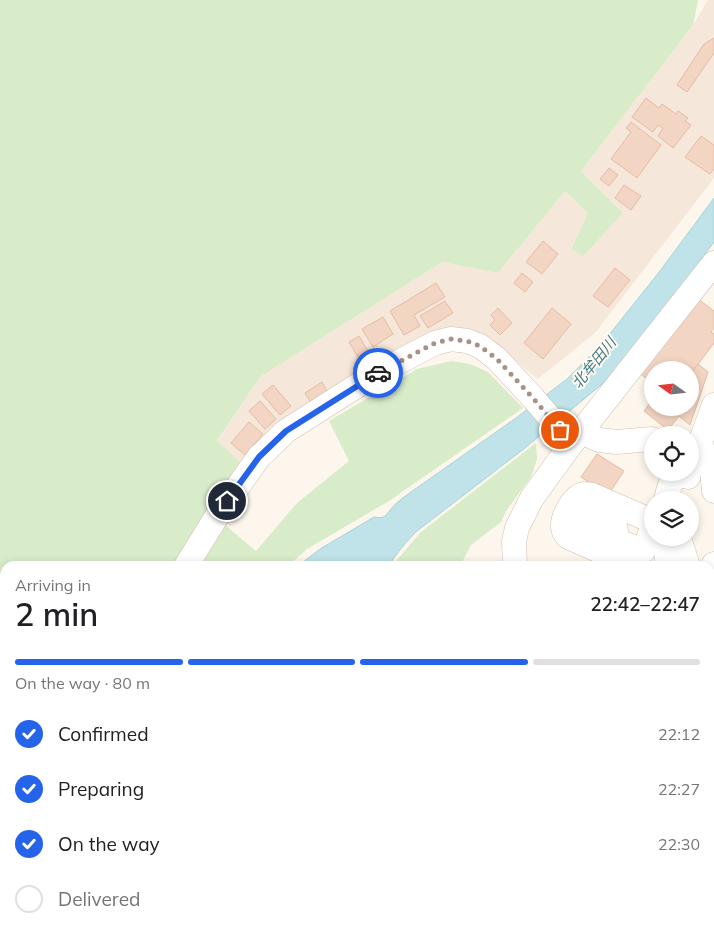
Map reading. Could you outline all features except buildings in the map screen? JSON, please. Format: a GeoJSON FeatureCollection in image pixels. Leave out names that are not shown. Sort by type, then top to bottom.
{"type":"FeatureCollection","features":[{"type":"Feature","properties":{"kind":"street"},"geometry":{"type":"LineString","coordinates":[[515,561],[514,541],[522,516],[571,435],[714,263]]}},
{"type":"Feature","properties":{"kind":"street"},"geometry":{"type":"LineString","coordinates":[[189,561],[216,516],[259,457],[286,431],[374,375],[435,343],[451,339],[467,341],[480,346],[497,359],[571,435],[617,442],[644,440]]}},
{"type":"Feature","properties":{"kind":"street"},"geometry":{"type":"LineString","coordinates":[[699,436],[713,409]]}},
{"type":"Feature","properties":{"kind":"street"},"geometry":{"type":"LineString","coordinates":[[699,445],[710,458],[714,491]]}},
{"type":"Feature","properties":{"kind":"street"},"geometry":{"type":"LineString","coordinates":[[644,518],[592,495],[582,494],[572,503],[597,539],[621,542],[643,551],[645,546]]}},
{"type":"Feature","properties":{"kind":"street"},"geometry":{"type":"LineString","coordinates":[[665,546],[667,561]]}},
{"type":"Feature","properties":{"kind":"street"},"geometry":{"type":"LineString","coordinates":[[682,546],[686,561]]}},
{"type":"Feature","properties":{"kind":"shaded area"},"geometry":{"type":"Polygon","coordinates":[[[708,0],[714,0],[714,178],[595,333],[538,379],[482,334],[457,329],[243,465],[217,442],[260,377],[442,262],[498,273],[565,191],[588,213],[571,248],[623,213],[581,171],[693,25],[708,0]]]}},
{"type":"Feature","properties":{"kind":"green space"},"geometry":{"type":"Polygon","coordinates":[[[0,0],[698,0],[693,25],[581,171],[623,213],[583,256],[571,249],[588,213],[565,191],[498,273],[442,262],[260,377],[217,441],[243,465],[182,561],[0,561],[0,0]]]}},
{"type":"Feature","properties":{"kind":"green space"},"geometry":{"type":"Polygon","coordinates":[[[451,361],[470,364],[488,372],[523,408],[389,501],[307,549],[294,561],[203,561],[225,525],[256,551],[297,503],[349,461],[329,421],[417,369],[451,361]]]}},
{"type":"Feature","properties":{"kind":"green space"},"geometry":{"type":"Polygon","coordinates":[[[536,443],[537,459],[531,477],[506,511],[501,522],[471,545],[463,561],[396,561],[421,532],[536,443]]]}},
{"type":"Feature","properties":{"kind":"water","name":"北牟田川"},"geometry":{"type":"Polygon","coordinates":[[[714,198],[714,242],[632,351],[601,385],[525,448],[417,531],[392,561],[304,561],[320,549],[374,517],[380,518],[384,516],[404,497],[516,418],[567,379],[601,345],[660,271],[714,198]]]}},
{"type":"Feature","properties":{"kind":"way so far"},"geometry":{"type":"LineString","coordinates":[[378,373],[435,343],[451,339],[467,341],[480,346],[497,359],[560,430]]}},
{"type":"Feature","properties":{"kind":"route"},"geometry":{"type":"LineString","coordinates":[[227,501],[259,457],[286,431],[378,373]]}}]}
